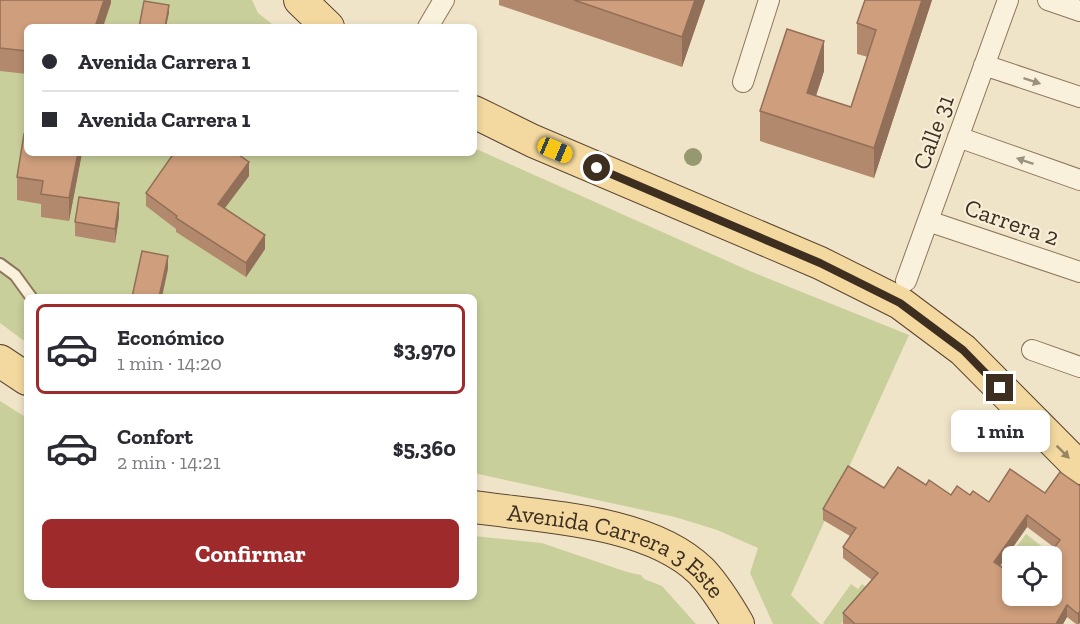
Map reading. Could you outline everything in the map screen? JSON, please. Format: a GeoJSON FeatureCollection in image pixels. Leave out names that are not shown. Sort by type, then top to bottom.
{"type":"FeatureCollection","features":[{"type":"Feature","properties":{"kind":"main road"},"geometry":{"type":"LineString","coordinates":[[300,0],[325,24]]}},
{"type":"Feature","properties":{"kind":"main road"},"geometry":{"type":"LineString","coordinates":[[477,113],[544,145],[820,263],[900,303],[963,350],[1080,468]]}},
{"type":"Feature","properties":{"kind":"main road"},"geometry":{"type":"LineString","coordinates":[[0,362],[24,377]]}},
{"type":"Feature","properties":{"kind":"main road","name":"Avenida Carrera 3 Este"},"geometry":{"type":"LineString","coordinates":[[477,507],[608,526],[646,537],[676,553],[699,570],[719,591],[738,624]]}},
{"type":"Feature","properties":{"kind":"street"},"geometry":{"type":"LineString","coordinates":[[430,24],[444,0]]}},
{"type":"Feature","properties":{"kind":"street"},"geometry":{"type":"LineString","coordinates":[[742,82],[768,0]]}},
{"type":"Feature","properties":{"kind":"street","name":"Calle 31"},"geometry":{"type":"LineString","coordinates":[[906,281],[1008,0]]}},
{"type":"Feature","properties":{"kind":"street"},"geometry":{"type":"LineString","coordinates":[[1048,0],[1080,11]]}},
{"type":"Feature","properties":{"kind":"street"},"geometry":{"type":"LineString","coordinates":[[984,65],[1080,97]]}},
{"type":"Feature","properties":{"kind":"street"},"geometry":{"type":"LineString","coordinates":[[958,137],[1080,180]]}},
{"type":"Feature","properties":{"kind":"street","name":"Carrera 2"},"geometry":{"type":"LineString","coordinates":[[928,221],[1080,272]]}},
{"type":"Feature","properties":{"kind":"street"},"geometry":{"type":"LineString","coordinates":[[1032,350],[1080,367]]}},
{"type":"Feature","properties":{"kind":"lane"},"geometry":{"type":"LineString","coordinates":[[0,264],[15,275],[28,294]]}},
{"type":"Feature","properties":{"kind":"green space"},"geometry":{"type":"Polygon","coordinates":[[[0,0],[252,0],[258,13],[272,24],[24,24],[24,156],[477,156],[477,149],[752,272],[909,335],[791,595],[820,624],[773,624],[750,573],[758,548],[717,530],[675,517],[477,474],[477,294],[24,294],[24,341],[0,323],[0,0]]]}},
{"type":"Feature","properties":{"kind":"green space"},"geometry":{"type":"Polygon","coordinates":[[[0,401],[24,416],[24,600],[477,600],[477,536],[542,543],[641,575],[644,579],[662,586],[696,624],[0,624],[0,401]]]}},
{"type":"Feature","properties":{"kind":"green space"},"geometry":{"type":"Polygon","coordinates":[[[1026,534],[1041,546],[1017,546],[1026,534]]]}},
{"type":"Feature","properties":{"kind":"green space"},"geometry":{"type":"Polygon","coordinates":[[[973,536],[1002,554],[1002,580],[973,536]]]}},
{"type":"Feature","properties":{"kind":"green space"},"geometry":{"type":"Polygon","coordinates":[[[851,584],[858,589],[862,584],[868,588],[841,624],[824,624],[823,623],[851,584]]]}},
{"type":"Feature","properties":{"kind":"building"},"geometry":{"type":"Polygon","coordinates":[[[0,0],[104,0],[96,24],[24,24],[24,51],[0,48],[0,0]]]}},
{"type":"Feature","properties":{"kind":"building"},"geometry":{"type":"Polygon","coordinates":[[[574,0],[695,0],[682,37],[574,0]]]}},
{"type":"Feature","properties":{"kind":"building"},"geometry":{"type":"Polygon","coordinates":[[[865,0],[922,0],[874,148],[760,111],[787,29],[824,41],[807,93],[851,107],[876,30],[857,23],[865,0]]]}},
{"type":"Feature","properties":{"kind":"building"},"geometry":{"type":"Polygon","coordinates":[[[144,1],[169,5],[166,24],[140,24],[144,1]]]}},
{"type":"Feature","properties":{"kind":"building"},"geometry":{"type":"Polygon","coordinates":[[[24,134],[24,156],[77,156],[69,198],[41,194],[43,181],[17,177],[24,134]]]}},
{"type":"Feature","properties":{"kind":"building"},"geometry":{"type":"Polygon","coordinates":[[[172,156],[240,156],[249,162],[218,204],[265,235],[246,263],[176,218],[177,216],[146,193],[172,156]]]}},
{"type":"Feature","properties":{"kind":"building"},"geometry":{"type":"Polygon","coordinates":[[[79,197],[119,203],[115,229],[75,222],[79,197]]]}},
{"type":"Feature","properties":{"kind":"building"},"geometry":{"type":"Polygon","coordinates":[[[142,251],[168,256],[160,294],[133,294],[142,251]]]}},
{"type":"Feature","properties":{"kind":"building"},"geometry":{"type":"Polygon","coordinates":[[[848,466],[884,488],[898,467],[926,485],[929,480],[951,495],[957,486],[970,495],[973,491],[989,502],[1010,469],[1045,493],[1060,472],[1080,486],[1080,611],[1078,614],[1067,605],[1056,624],[854,624],[843,613],[878,573],[843,547],[856,528],[823,509],[848,466]]]}},
{"type":"Feature","properties":{"kind":"route"},"geometry":{"type":"LineString","coordinates":[[597,168],[820,263],[900,303],[963,350],[1000,388]]}}]}
